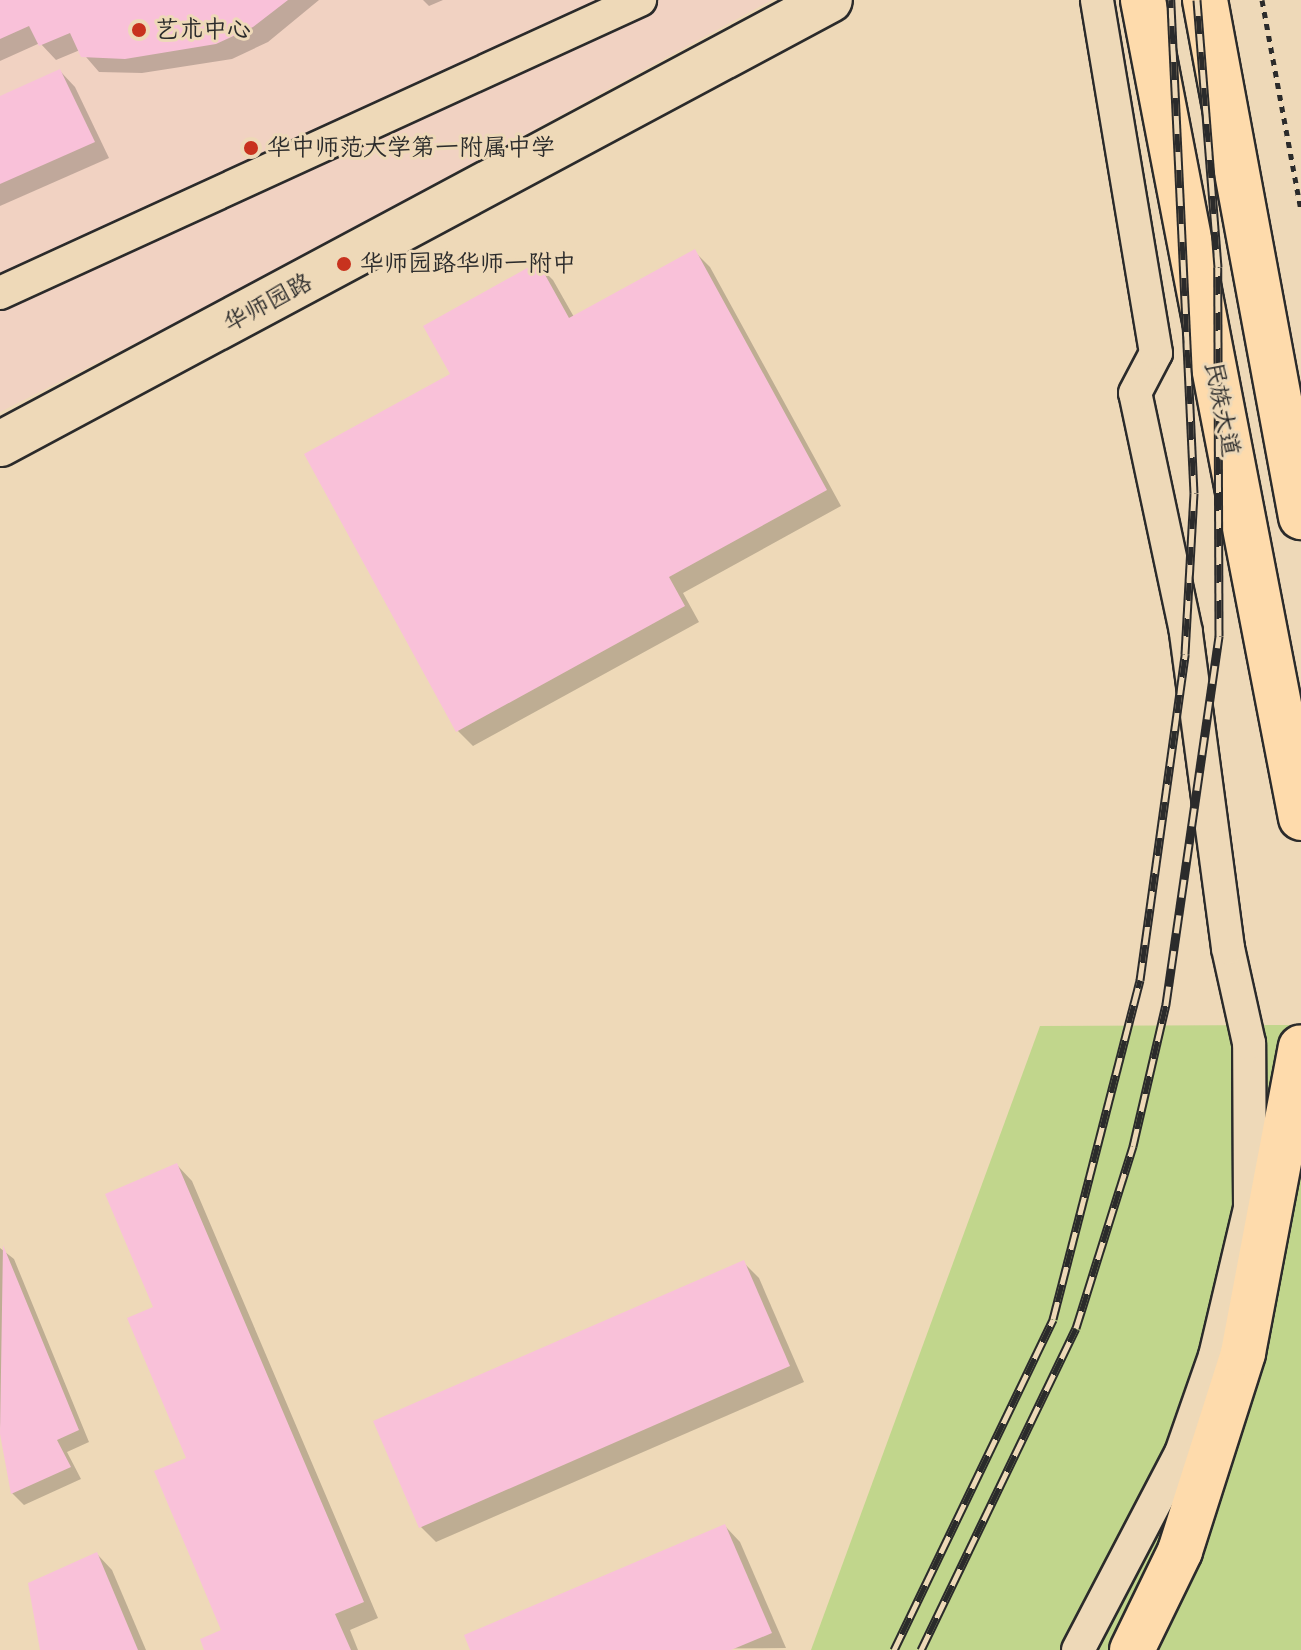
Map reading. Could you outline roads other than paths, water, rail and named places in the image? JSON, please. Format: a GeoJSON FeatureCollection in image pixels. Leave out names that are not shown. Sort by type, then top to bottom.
{"type":"FeatureCollection","features":[{"type":"Feature","properties":{"kind":"main road","name":"华师园路"},"geometry":{"type":"LineString","coordinates":[[0,444],[830,0]]}},
{"type":"Feature","properties":{"kind":"main road","name":"民族大道"},"geometry":{"type":"LineString","coordinates":[[1143,0],[1301,818]]}},
{"type":"Feature","properties":{"kind":"main road"},"geometry":{"type":"LineString","coordinates":[[1205,0],[1301,517]]}},
{"type":"Feature","properties":{"kind":"main road"},"geometry":{"type":"LineString","coordinates":[[1132,1650],[1180,1551],[1243,1353],[1301,1047]]}},
{"type":"Feature","properties":{"kind":"street"},"geometry":{"type":"LineString","coordinates":[[0,293],[640,0]]}},
{"type":"Feature","properties":{"kind":"street"},"geometry":{"type":"LineString","coordinates":[[1078,1650],[1181,1453],[1215,1356],[1250,1208],[1249,1043],[1228,948],[1186,632],[1135,393],[1156,353],[1097,0]]}},
{"type":"Feature","properties":{"kind":"railway"},"geometry":{"type":"LineString","coordinates":[[894,1650],[1053,1319],[1140,980],[1185,654],[1194,493],[1171,0]]}},
{"type":"Feature","properties":{"kind":"railway"},"geometry":{"type":"LineString","coordinates":[[921,1650],[1076,1328],[1133,1146],[1166,1004],[1219,636],[1218,267],[1197,0]]}},
{"type":"Feature","properties":{"kind":"place","name":"艺术中心"},"geometry":{"type":"Point","coordinates":[139,30]}},
{"type":"Feature","properties":{"kind":"place","name":"华中师范大学第一附属中学"},"geometry":{"type":"Point","coordinates":[251,148]}},
{"type":"Feature","properties":{"kind":"place","name":"华师园路华师一附中"},"geometry":{"type":"Point","coordinates":[344,264]}}]}
